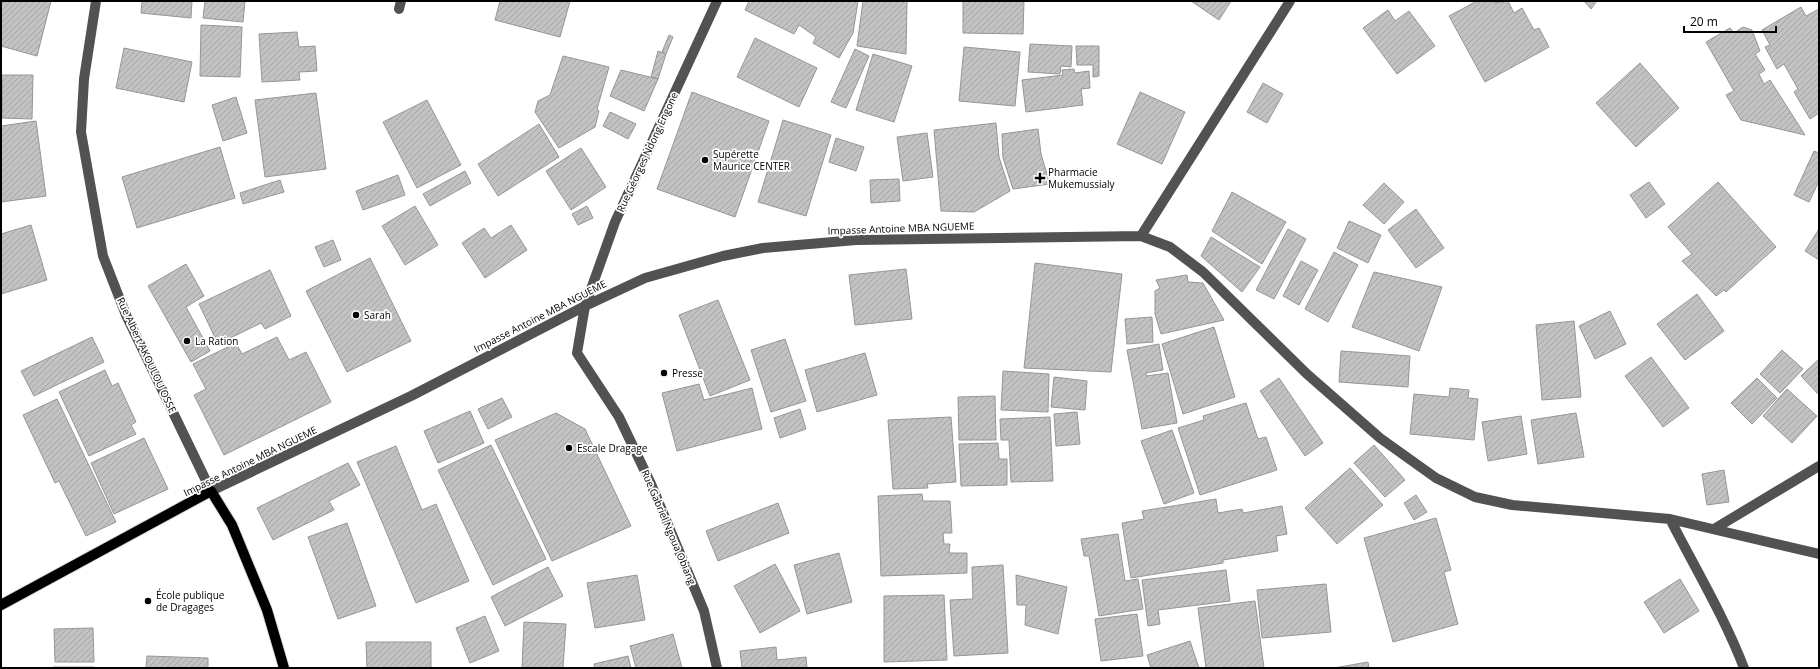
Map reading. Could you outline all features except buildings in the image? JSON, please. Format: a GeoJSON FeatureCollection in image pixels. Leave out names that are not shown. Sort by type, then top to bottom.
{"type":"FeatureCollection","features":[{"type":"Feature","properties":{"kind":"main road","name":"Impasse Antoine MBA NGUEME"},"geometry":{"type":"LineString","coordinates":[[1,605],[212,491]]}},
{"type":"Feature","properties":{"kind":"main road"},"geometry":{"type":"LineString","coordinates":[[212,491],[232,525],[267,610],[284,668]]}},
{"type":"Feature","properties":{"kind":"street","name":"Rue Albert AKOULOU OSSE"},"geometry":{"type":"LineString","coordinates":[[96,1],[84,80],[81,132],[103,256],[126,315],[212,491]]}},
{"type":"Feature","properties":{"kind":"street","name":"Rue Géorges Ndong Engone"},"geometry":{"type":"LineString","coordinates":[[585,306],[615,222],[717,1]]}},
{"type":"Feature","properties":{"kind":"street"},"geometry":{"type":"LineString","coordinates":[[1290,1],[1141,236],[1170,247],[1203,272],[1307,374],[1380,438],[1436,478],[1474,497],[1512,505],[1670,519],[1819,554]]}},
{"type":"Feature","properties":{"kind":"street","name":"Impasse Antoine MBA NGUEME"},"geometry":{"type":"LineString","coordinates":[[212,491],[411,396],[585,306],[645,278],[723,256],[763,248],[856,240],[1141,236]]}},
{"type":"Feature","properties":{"kind":"street","name":"Rue Gabriel Ngoua Obiang"},"geometry":{"type":"LineString","coordinates":[[585,306],[578,353],[619,416],[652,484],[704,611],[717,668]]}},
{"type":"Feature","properties":{"kind":"street"},"geometry":{"type":"LineString","coordinates":[[1714,529],[1819,466]]}},
{"type":"Feature","properties":{"kind":"street"},"geometry":{"type":"LineString","coordinates":[[1670,519],[1735,645],[1744,668]]}},
{"type":"Feature","properties":{"kind":"place","name":"Supérette Maurice CENTER"},"geometry":{"type":"Point","coordinates":[705,160]}},
{"type":"Feature","properties":{"kind":"place","name":"Pharmacie Mukemussialy"},"geometry":{"type":"Point","coordinates":[1040,178]}},
{"type":"Feature","properties":{"kind":"place","name":"Sarah"},"geometry":{"type":"Point","coordinates":[356,315]}},
{"type":"Feature","properties":{"kind":"place","name":"La Ration"},"geometry":{"type":"Point","coordinates":[187,341]}},
{"type":"Feature","properties":{"kind":"place","name":"Presse"},"geometry":{"type":"Point","coordinates":[664,373]}},
{"type":"Feature","properties":{"kind":"place","name":"Escale Dragage"},"geometry":{"type":"Point","coordinates":[569,448]}},
{"type":"Feature","properties":{"kind":"place","name":"École publique de Dragages"},"geometry":{"type":"Point","coordinates":[148,601]}}]}
